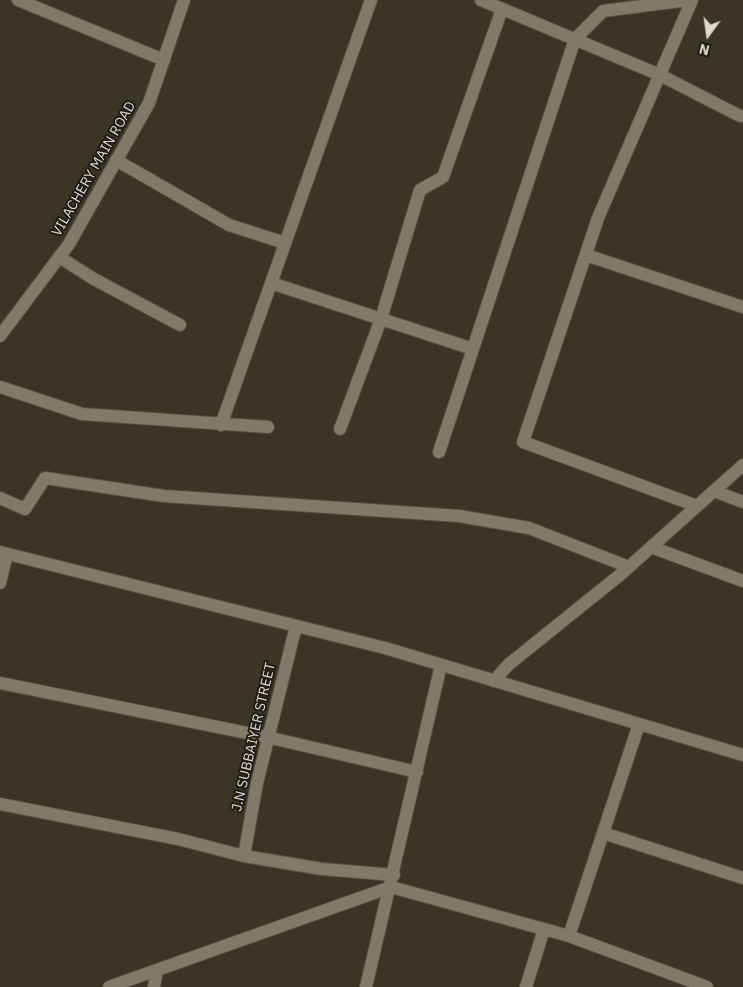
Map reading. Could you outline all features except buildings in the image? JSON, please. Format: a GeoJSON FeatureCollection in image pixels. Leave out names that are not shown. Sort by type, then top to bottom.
{"type":"FeatureCollection","features":[{"type":"Feature","properties":{"kind":"street"},"geometry":{"type":"LineString","coordinates":[[18,0],[164,60]]}},
{"type":"Feature","properties":{"kind":"street","name":"VILACHERY MAIN ROAD"},"geometry":{"type":"LineString","coordinates":[[0,336],[69,244],[149,103],[184,0]]}},
{"type":"Feature","properties":{"kind":"street"},"geometry":{"type":"LineString","coordinates":[[221,425],[371,0]]}},
{"type":"Feature","properties":{"kind":"street"},"geometry":{"type":"LineString","coordinates":[[481,0],[660,74],[740,116]]}},
{"type":"Feature","properties":{"kind":"street"},"geometry":{"type":"LineString","coordinates":[[439,452],[575,39],[604,11],[690,0],[598,218],[523,442],[697,506]]}},
{"type":"Feature","properties":{"kind":"street"},"geometry":{"type":"LineString","coordinates":[[340,428],[381,319],[420,190],[444,177],[502,9]]}},
{"type":"Feature","properties":{"kind":"street"},"geometry":{"type":"LineString","coordinates":[[116,160],[228,225],[285,243]]}},
{"type":"Feature","properties":{"kind":"street"},"geometry":{"type":"LineString","coordinates":[[586,256],[743,307]]}},
{"type":"Feature","properties":{"kind":"street"},"geometry":{"type":"LineString","coordinates":[[59,258],[102,284],[180,325]]}},
{"type":"Feature","properties":{"kind":"street"},"geometry":{"type":"LineString","coordinates":[[271,283],[473,349]]}},
{"type":"Feature","properties":{"kind":"street"},"geometry":{"type":"LineString","coordinates":[[0,387],[82,414],[137,416],[221,425],[268,427]]}},
{"type":"Feature","properties":{"kind":"street"},"geometry":{"type":"LineString","coordinates":[[494,681],[508,665],[629,567],[743,465]]}},
{"type":"Feature","properties":{"kind":"street"},"geometry":{"type":"LineString","coordinates":[[0,498],[25,509],[45,478],[164,496],[459,516],[529,528],[629,567]]}},
{"type":"Feature","properties":{"kind":"street"},"geometry":{"type":"LineString","coordinates":[[714,491],[743,502]]}},
{"type":"Feature","properties":{"kind":"street"},"geometry":{"type":"LineString","coordinates":[[651,547],[743,581]]}},
{"type":"Feature","properties":{"kind":"street"},"geometry":{"type":"LineString","coordinates":[[0,583],[3,553],[296,626],[441,665],[743,755]]}},
{"type":"Feature","properties":{"kind":"street","name":"J.N SUBBAIYER STREET"},"geometry":{"type":"LineString","coordinates":[[244,856],[267,737],[296,626]]}},
{"type":"Feature","properties":{"kind":"street"},"geometry":{"type":"LineString","coordinates":[[366,987],[441,665]]}},
{"type":"Feature","properties":{"kind":"street"},"geometry":{"type":"LineString","coordinates":[[0,683],[267,737],[417,772]]}},
{"type":"Feature","properties":{"kind":"street"},"geometry":{"type":"LineString","coordinates":[[569,936],[639,724]]}},
{"type":"Feature","properties":{"kind":"street"},"geometry":{"type":"LineString","coordinates":[[0,804],[178,840],[244,856],[392,881],[569,936],[708,987]]}},
{"type":"Feature","properties":{"kind":"street"},"geometry":{"type":"LineString","coordinates":[[603,832],[743,878]]}},
{"type":"Feature","properties":{"kind":"street"},"geometry":{"type":"LineString","coordinates":[[109,987],[392,881]]}},
{"type":"Feature","properties":{"kind":"street"},"geometry":{"type":"LineString","coordinates":[[526,987],[544,929]]}},
{"type":"Feature","properties":{"kind":"street"},"geometry":{"type":"LineString","coordinates":[[154,987],[157,970]]}}]}
